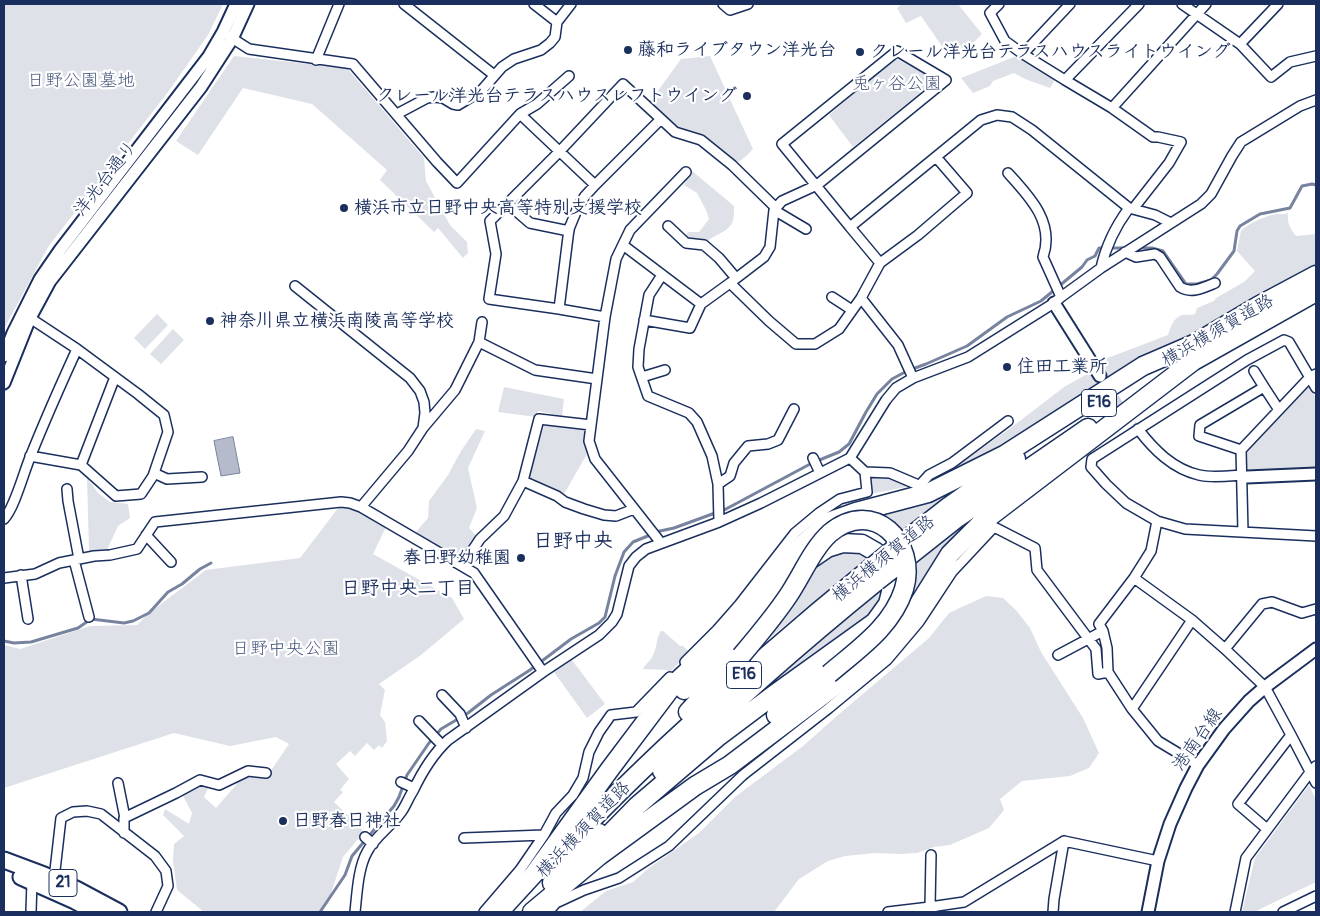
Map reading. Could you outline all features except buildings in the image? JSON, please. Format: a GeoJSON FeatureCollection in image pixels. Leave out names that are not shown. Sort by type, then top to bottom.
{"type":"FeatureCollection","features":[{"type":"Feature","properties":{"kind":"highway","name":"横浜横須賀道路"},"geometry":{"type":"LineString","coordinates":[[506,912],[573,839],[631,798],[896,557],[957,518],[1125,403],[1258,306],[1316,275]]}},
{"type":"Feature","properties":{"kind":"highway","name":"横浜横須賀道路"},"geometry":{"type":"LineString","coordinates":[[1197,350],[1316,292]]}},
{"type":"Feature","properties":{"kind":"highway"},"geometry":{"type":"LineString","coordinates":[[499,912],[534,874],[610,768],[674,684],[719,642],[802,544],[828,522],[856,512],[928,493],[1004,455],[1143,366],[1197,350]]}},
{"type":"Feature","properties":{"kind":"highway"},"geometry":{"type":"LineString","coordinates":[[532,912],[600,856],[695,786],[730,765],[884,649],[910,618],[950,554],[980,524],[1197,350]]}},
{"type":"Feature","properties":{"kind":"highway"},"geometry":{"type":"LineString","coordinates":[[526,912],[560,884],[631,798],[655,747],[741,656],[776,614],[819,546],[830,533],[844,524],[863,519],[889,529],[895,536],[904,554],[906,578],[904,590],[883,625],[874,636],[829,674],[722,758],[695,786]]}},
{"type":"Feature","properties":{"kind":"highway"},"geometry":{"type":"LineString","coordinates":[[631,798],[875,622],[888,604],[892,588],[886,569],[876,552],[862,544],[843,543],[827,548],[811,558],[733,648],[675,698],[648,718]]}},
{"type":"Feature","properties":{"kind":"main road","name":"21"},"geometry":{"type":"LineString","coordinates":[[4,860],[54,879],[119,912]]}},
{"type":"Feature","properties":{"kind":"main road","name":"21"},"geometry":{"type":"LineString","coordinates":[[4,870],[32,881],[74,906],[96,912]]}},
{"type":"Feature","properties":{"kind":"street","name":"洋光台通り"},"geometry":{"type":"LineString","coordinates":[[4,383],[30,318],[50,281],[201,87],[227,35],[236,4]]}},
{"type":"Feature","properties":{"kind":"street","name":"洋光台通り"},"geometry":{"type":"LineString","coordinates":[[4,356],[16,326],[40,279],[60,250],[227,35],[248,4]]}},
{"type":"Feature","properties":{"kind":"street"},"geometry":{"type":"LineString","coordinates":[[316,60],[339,4]]}},
{"type":"Feature","properties":{"kind":"street"},"geometry":{"type":"LineString","coordinates":[[404,4],[494,75]]}},
{"type":"Feature","properties":{"kind":"street"},"geometry":{"type":"LineString","coordinates":[[534,4],[557,22]]}},
{"type":"Feature","properties":{"kind":"street"},"geometry":{"type":"LineString","coordinates":[[397,114],[427,98],[443,98],[453,104],[458,104],[481,91],[487,86],[494,75],[514,59],[541,50],[550,43],[555,37],[557,22],[571,4]]}},
{"type":"Feature","properties":{"kind":"street"},"geometry":{"type":"LineString","coordinates":[[723,4],[730,10],[748,4]]}},
{"type":"Feature","properties":{"kind":"street"},"geometry":{"type":"LineString","coordinates":[[999,4],[990,13],[1004,41],[1112,108],[1153,137],[1158,136],[1181,142],[1170,163],[1117,224],[1104,254],[1101,268]]}},
{"type":"Feature","properties":{"kind":"street"},"geometry":{"type":"LineString","coordinates":[[1023,54],[1070,4]]}},
{"type":"Feature","properties":{"kind":"street"},"geometry":{"type":"LineString","coordinates":[[1065,80],[1139,4]]}},
{"type":"Feature","properties":{"kind":"street"},"geometry":{"type":"LineString","coordinates":[[1182,4],[1240,44],[1271,77],[1290,62],[1316,56]]}},
{"type":"Feature","properties":{"kind":"street"},"geometry":{"type":"LineString","coordinates":[[1112,108],[1206,4]]}},
{"type":"Feature","properties":{"kind":"street"},"geometry":{"type":"LineString","coordinates":[[1240,44],[1278,4]]}},
{"type":"Feature","properties":{"kind":"street"},"geometry":{"type":"LineString","coordinates":[[227,35],[249,50],[353,64],[457,183],[520,114],[537,104],[569,76]]}},
{"type":"Feature","properties":{"kind":"street"},"geometry":{"type":"LineString","coordinates":[[644,320],[690,328],[701,304],[764,257],[770,246],[775,209],[782,201],[816,185],[946,80],[897,51],[782,144],[816,185],[850,227],[880,263]]}},
{"type":"Feature","properties":{"kind":"street"},"geometry":{"type":"LineString","coordinates":[[605,317],[488,299],[496,254],[490,221],[623,84],[676,132],[701,140],[732,165],[775,209],[806,229]]}},
{"type":"Feature","properties":{"kind":"street"},"geometry":{"type":"LineString","coordinates":[[355,912],[362,865],[370,841],[396,820],[403,809],[408,785],[427,765],[438,741],[465,725],[599,634],[612,622],[617,614],[629,566],[636,557],[659,541],[761,503],[852,450],[896,388],[912,377],[968,357],[1140,242],[1201,204],[1211,194],[1241,142],[1300,106],[1316,100]]}},
{"type":"Feature","properties":{"kind":"street"},"geometry":{"type":"LineString","coordinates":[[520,114],[595,185]]}},
{"type":"Feature","properties":{"kind":"street"},"geometry":{"type":"LineString","coordinates":[[850,227],[981,120],[997,115],[1012,116],[1032,130],[1131,209],[1155,215],[1171,222]]}},
{"type":"Feature","properties":{"kind":"street"},"geometry":{"type":"LineString","coordinates":[[559,309],[569,231],[578,207],[595,185],[661,119]]}},
{"type":"Feature","properties":{"kind":"street"},"geometry":{"type":"LineString","coordinates":[[668,226],[686,243],[704,245],[719,258],[733,280],[769,321],[796,344],[816,344],[839,329],[861,298],[880,263],[918,235],[967,193],[936,157]]}},
{"type":"Feature","properties":{"kind":"street"},"geometry":{"type":"LineString","coordinates":[[659,541],[595,460],[589,441],[605,317],[616,259],[630,230],[686,172]]}},
{"type":"Feature","properties":{"kind":"street"},"geometry":{"type":"LineString","coordinates":[[1008,173],[1038,209],[1045,223],[1046,247],[1042,257],[1055,282],[1058,298],[1100,376]]}},
{"type":"Feature","properties":{"kind":"street"},"geometry":{"type":"LineString","coordinates":[[508,204],[530,224],[569,231]]}},
{"type":"Feature","properties":{"kind":"street"},"geometry":{"type":"LineString","coordinates":[[623,245],[701,304]]}},
{"type":"Feature","properties":{"kind":"street"},"geometry":{"type":"LineString","coordinates":[[1126,252],[1136,256],[1155,254],[1160,257],[1184,290],[1202,288],[1214,283]]}},
{"type":"Feature","properties":{"kind":"street"},"geometry":{"type":"LineString","coordinates":[[662,275],[649,295],[639,349],[638,367],[648,396],[689,412],[697,422],[712,456],[718,484],[719,520]]}},
{"type":"Feature","properties":{"kind":"street"},"geometry":{"type":"LineString","coordinates":[[295,286],[410,378],[420,391],[424,402],[423,428]]}},
{"type":"Feature","properties":{"kind":"street"},"geometry":{"type":"LineString","coordinates":[[832,297],[852,310]]}},
{"type":"Feature","properties":{"kind":"street"},"geometry":{"type":"LineString","coordinates":[[861,298],[898,345],[912,377]]}},
{"type":"Feature","properties":{"kind":"street"},"geometry":{"type":"LineString","coordinates":[[30,318],[77,349],[164,415],[168,432],[154,473],[141,494],[116,496],[81,465],[30,456]]}},
{"type":"Feature","properties":{"kind":"street"},"geometry":{"type":"LineString","coordinates":[[361,507],[408,451],[423,428],[455,390],[479,342],[482,322]]}},
{"type":"Feature","properties":{"kind":"street"},"geometry":{"type":"LineString","coordinates":[[1316,388],[1313,376],[1289,342],[1284,340],[1247,360],[1092,459],[1091,466],[1126,503],[1157,521],[1185,529],[1316,536]]}},
{"type":"Feature","properties":{"kind":"street"},"geometry":{"type":"LineString","coordinates":[[479,342],[535,370],[597,379]]}},
{"type":"Feature","properties":{"kind":"street"},"geometry":{"type":"LineString","coordinates":[[4,519],[8,515],[30,456],[77,349]]}},
{"type":"Feature","properties":{"kind":"street"},"geometry":{"type":"LineString","coordinates":[[642,377],[665,370]]}},
{"type":"Feature","properties":{"kind":"street"},"geometry":{"type":"LineString","coordinates":[[1254,371],[1279,410]]}},
{"type":"Feature","properties":{"kind":"street"},"geometry":{"type":"LineString","coordinates":[[1241,450],[1313,376]]}},
{"type":"Feature","properties":{"kind":"street"},"geometry":{"type":"LineString","coordinates":[[81,465],[115,377]]}},
{"type":"Feature","properties":{"kind":"street"},"geometry":{"type":"LineString","coordinates":[[1241,450],[1199,436],[1200,425],[1264,387]]}},
{"type":"Feature","properties":{"kind":"street"},"geometry":{"type":"LineString","coordinates":[[718,484],[730,476],[734,463],[748,446],[768,444],[778,440],[794,409]]}},
{"type":"Feature","properties":{"kind":"street"},"geometry":{"type":"LineString","coordinates":[[462,566],[480,539],[504,516],[523,481],[539,419],[591,425]]}},
{"type":"Feature","properties":{"kind":"street"},"geometry":{"type":"LineString","coordinates":[[865,472],[890,473],[921,486],[929,475],[952,463],[1008,422]]}},
{"type":"Feature","properties":{"kind":"street"},"geometry":{"type":"LineString","coordinates":[[1138,429],[1174,465],[1199,475],[1316,474]]}},
{"type":"Feature","properties":{"kind":"street"},"geometry":{"type":"LineString","coordinates":[[484,912],[520,870],[544,835],[556,813],[573,795],[583,778],[589,752],[599,732],[611,716],[636,712],[717,630],[795,532],[840,499],[867,492],[865,472],[852,450]]}},
{"type":"Feature","properties":{"kind":"street"},"geometry":{"type":"LineString","coordinates":[[1241,450],[1244,476],[1243,532]]}},
{"type":"Feature","properties":{"kind":"street"},"geometry":{"type":"LineString","coordinates":[[812,458],[819,470]]}},
{"type":"Feature","properties":{"kind":"street"},"geometry":{"type":"LineString","coordinates":[[154,473],[167,480],[202,477]]}},
{"type":"Feature","properties":{"kind":"street"},"geometry":{"type":"LineString","coordinates":[[523,481],[557,496],[565,502],[604,515],[616,516],[634,509]]}},
{"type":"Feature","properties":{"kind":"street"},"geometry":{"type":"LineString","coordinates":[[67,489],[76,560],[89,617]]}},
{"type":"Feature","properties":{"kind":"street"},"geometry":{"type":"LineString","coordinates":[[4,578],[35,574],[59,563],[137,549],[155,522],[341,502],[350,503],[361,507],[474,573],[542,671]]}},
{"type":"Feature","properties":{"kind":"street"},"geometry":{"type":"LineString","coordinates":[[1157,521],[1151,550],[1134,578],[1099,624],[1103,631],[1107,648],[1108,672],[1132,709],[1158,741],[1198,765]]}},
{"type":"Feature","properties":{"kind":"street"},"geometry":{"type":"LineString","coordinates":[[548,912],[556,903],[584,890],[619,878],[669,846],[743,775],[836,703],[887,660],[919,622],[952,572],[992,526],[1035,548],[1037,570],[1096,649],[1098,674],[1108,672]]}},
{"type":"Feature","properties":{"kind":"street"},"geometry":{"type":"LineString","coordinates":[[146,535],[171,562]]}},
{"type":"Feature","properties":{"kind":"street"},"geometry":{"type":"LineString","coordinates":[[21,576],[28,619]]}},
{"type":"Feature","properties":{"kind":"street"},"geometry":{"type":"LineString","coordinates":[[1134,578],[1192,620],[1265,687],[1314,769],[1316,783]]}},
{"type":"Feature","properties":{"kind":"street"},"geometry":{"type":"LineString","coordinates":[[1224,648],[1262,604],[1272,602],[1302,613],[1316,610]]}},
{"type":"Feature","properties":{"kind":"street"},"geometry":{"type":"LineString","coordinates":[[1132,709],[1192,620]]}},
{"type":"Feature","properties":{"kind":"street"},"geometry":{"type":"LineString","coordinates":[[1058,655],[1103,631]]}},
{"type":"Feature","properties":{"kind":"street","name":"港南台線"},"geometry":{"type":"LineString","coordinates":[[1148,912],[1158,861],[1170,824],[1198,765],[1224,729],[1249,701],[1316,649]]}},
{"type":"Feature","properties":{"kind":"street"},"geometry":{"type":"LineString","coordinates":[[442,695],[460,714],[465,725]]}},
{"type":"Feature","properties":{"kind":"street"},"geometry":{"type":"LineString","coordinates":[[418,721],[438,741]]}},
{"type":"Feature","properties":{"kind":"street"},"geometry":{"type":"LineString","coordinates":[[1267,829],[1238,804],[1292,735]]}},
{"type":"Feature","properties":{"kind":"street"},"geometry":{"type":"LineString","coordinates":[[1235,912],[1246,858],[1314,769]]}},
{"type":"Feature","properties":{"kind":"street"},"geometry":{"type":"LineString","coordinates":[[125,818],[200,780],[220,785],[248,771],[266,773]]}},
{"type":"Feature","properties":{"kind":"street"},"geometry":{"type":"LineString","coordinates":[[118,783],[125,818],[124,833]]}},
{"type":"Feature","properties":{"kind":"street"},"geometry":{"type":"LineString","coordinates":[[54,879],[61,818],[73,812],[87,811],[101,814],[155,856],[166,871],[168,886],[156,912]]}},
{"type":"Feature","properties":{"kind":"street"},"geometry":{"type":"LineString","coordinates":[[464,838],[544,835]]}},
{"type":"Feature","properties":{"kind":"street"},"geometry":{"type":"LineString","coordinates":[[888,912],[931,909],[964,902],[1064,841],[1158,861]]}},
{"type":"Feature","properties":{"kind":"street"},"geometry":{"type":"LineString","coordinates":[[1054,912],[1054,899],[1064,841]]}},
{"type":"Feature","properties":{"kind":"street"},"geometry":{"type":"LineString","coordinates":[[931,855],[931,909]]}},
{"type":"Feature","properties":{"kind":"street"},"geometry":{"type":"LineString","coordinates":[[31,912],[32,881]]}},
{"type":"Feature","properties":{"kind":"street"},"geometry":{"type":"LineString","coordinates":[[1283,912],[1316,896]]}},
{"type":"Feature","properties":{"kind":"green space","name":"日野公園墓地"},"geometry":{"type":"Polygon","coordinates":[[[4,4],[223,4],[208,35],[168,92],[48,247],[4,329],[4,4]]]}},
{"type":"Feature","properties":{"kind":"green space"},"geometry":{"type":"Polygon","coordinates":[[[900,4],[958,4],[982,34],[968,48],[946,52],[921,16],[906,23],[897,8],[900,4]]]}},
{"type":"Feature","properties":{"kind":"green space"},"geometry":{"type":"Polygon","coordinates":[[[1019,55],[1056,78],[1050,88],[1014,73],[993,81],[990,86],[973,93],[961,78],[1019,55]]]}},
{"type":"Feature","properties":{"kind":"green space"},"geometry":{"type":"Polygon","coordinates":[[[234,56],[347,68],[424,158],[426,181],[450,225],[467,242],[468,253],[463,258],[438,228],[434,232],[380,180],[387,170],[312,104],[243,88],[198,155],[176,141],[234,56]]]}},
{"type":"Feature","properties":{"kind":"green space"},"geometry":{"type":"Polygon","coordinates":[[[710,56],[753,149],[742,159],[734,163],[678,129],[648,102],[681,59],[710,56]]]}},
{"type":"Feature","properties":{"kind":"green space","name":"兎ヶ谷公園"},"geometry":{"type":"Polygon","coordinates":[[[895,58],[936,80],[853,147],[829,115],[895,58]]]}},
{"type":"Feature","properties":{"kind":"green space"},"geometry":{"type":"Polygon","coordinates":[[[691,170],[734,206],[733,219],[730,226],[705,243],[684,238],[688,232],[699,232],[709,219],[697,193],[684,185],[691,170]]]}},
{"type":"Feature","properties":{"kind":"green space"},"geometry":{"type":"Polygon","coordinates":[[[1288,213],[1289,225],[1296,236],[1316,234],[1316,275],[1006,449],[935,481],[934,478],[937,475],[957,466],[1064,387],[1089,373],[1093,378],[1101,370],[1097,362],[1168,335],[1173,323],[1179,316],[1195,314],[1197,308],[1214,301],[1244,282],[1255,271],[1237,251],[1241,231],[1263,218],[1288,213]]]}},
{"type":"Feature","properties":{"kind":"green space"},"geometry":{"type":"Polygon","coordinates":[[[157,314],[168,325],[145,349],[134,338],[157,314]]]}},
{"type":"Feature","properties":{"kind":"green space"},"geometry":{"type":"Polygon","coordinates":[[[173,329],[184,340],[161,364],[150,354],[173,329]]]}},
{"type":"Feature","properties":{"kind":"green space"},"geometry":{"type":"Polygon","coordinates":[[[504,387],[564,399],[562,416],[538,411],[536,417],[498,412],[504,387]]]}},
{"type":"Feature","properties":{"kind":"green space"},"geometry":{"type":"Polygon","coordinates":[[[1306,387],[1310,388],[1316,398],[1316,468],[1247,470],[1246,453],[1306,387]]]}},
{"type":"Feature","properties":{"kind":"green space"},"geometry":{"type":"Polygon","coordinates":[[[554,425],[584,429],[587,454],[564,494],[529,477],[544,426],[554,425]]]}},
{"type":"Feature","properties":{"kind":"green space"},"geometry":{"type":"Polygon","coordinates":[[[476,429],[485,431],[468,468],[477,508],[469,528],[478,538],[463,556],[456,557],[416,532],[428,518],[429,501],[448,475],[476,429]]]}},
{"type":"Feature","properties":{"kind":"green space"},"geometry":{"type":"Polygon","coordinates":[[[869,476],[894,478],[906,483],[906,487],[870,494],[869,476]]]}},
{"type":"Feature","properties":{"kind":"green space"},"geometry":{"type":"Polygon","coordinates":[[[87,478],[98,493],[110,502],[128,504],[130,518],[118,526],[107,550],[89,551],[87,478]]]}},
{"type":"Feature","properties":{"kind":"green space"},"geometry":{"type":"Polygon","coordinates":[[[950,494],[900,533],[875,516],[915,502],[950,494]]]}},
{"type":"Feature","properties":{"kind":"green space","name":"日野中央公園"},"geometry":{"type":"Polygon","coordinates":[[[349,506],[386,527],[373,554],[452,598],[464,619],[421,655],[379,684],[385,690],[380,715],[385,722],[387,741],[382,748],[379,745],[374,750],[367,743],[355,756],[350,751],[336,764],[349,779],[340,790],[343,792],[334,802],[364,832],[343,857],[327,905],[319,912],[204,912],[177,890],[173,861],[174,844],[184,836],[163,815],[165,809],[189,824],[192,813],[181,792],[200,782],[210,784],[204,797],[216,808],[248,771],[272,769],[289,744],[276,737],[230,746],[174,733],[4,788],[4,645],[20,649],[90,626],[137,625],[149,613],[206,570],[300,558],[339,507],[349,506]]]}},
{"type":"Feature","properties":{"kind":"green space"},"geometry":{"type":"Polygon","coordinates":[[[965,523],[967,526],[946,548],[884,635],[913,561],[965,523]]]}},
{"type":"Feature","properties":{"kind":"green space"},"geometry":{"type":"Polygon","coordinates":[[[849,548],[870,556],[767,640],[758,627],[819,560],[849,548]]]}},
{"type":"Feature","properties":{"kind":"green space"},"geometry":{"type":"Polygon","coordinates":[[[886,584],[886,592],[871,617],[752,703],[750,700],[886,584]]]}},
{"type":"Feature","properties":{"kind":"green space"},"geometry":{"type":"Polygon","coordinates":[[[986,596],[1003,598],[1016,610],[1030,628],[1041,652],[1083,718],[1099,753],[1089,768],[1070,776],[1022,781],[1000,799],[1004,810],[989,828],[950,845],[934,847],[917,853],[876,853],[845,856],[828,861],[799,879],[774,912],[580,912],[606,891],[633,882],[649,868],[699,833],[735,797],[803,746],[929,638],[949,613],[986,596]]]}},
{"type":"Feature","properties":{"kind":"green space"},"geometry":{"type":"Polygon","coordinates":[[[661,631],[689,652],[670,672],[667,670],[643,669],[652,657],[661,631]]]}},
{"type":"Feature","properties":{"kind":"green space"},"geometry":{"type":"Polygon","coordinates":[[[572,660],[605,704],[587,718],[554,672],[572,660]]]}},
{"type":"Feature","properties":{"kind":"green space"},"geometry":{"type":"Polygon","coordinates":[[[1309,785],[1316,800],[1316,882],[1254,912],[1242,912],[1255,858],[1309,785]]]}},
{"type":"Feature","properties":{"kind":"water"},"geometry":{"type":"Polygon","coordinates":[[[233,437],[240,473],[221,476],[214,441],[233,437]]]}},
{"type":"Feature","properties":{"kind":"waterway"},"geometry":{"type":"LineString","coordinates":[[1139,248],[1152,248],[1163,251],[1186,284],[1197,284],[1211,280],[1234,251],[1237,231],[1240,226],[1260,214],[1290,208],[1302,186],[1316,185]]}},
{"type":"Feature","properties":{"kind":"waterway"},"geometry":{"type":"LineString","coordinates":[[320,912],[345,875],[352,856],[394,806],[407,775],[441,729],[468,713],[491,695],[530,670],[571,639],[599,623],[605,617],[615,576],[624,552],[633,542],[726,509],[812,463],[839,452],[849,444],[877,394],[892,379],[967,346],[1007,317],[1041,301],[1082,267],[1087,260],[1095,256],[1099,248],[1128,248]]}},
{"type":"Feature","properties":{"kind":"waterway"},"geometry":{"type":"LineString","coordinates":[[4,641],[14,643],[31,642],[78,628],[91,619],[124,623],[133,621],[149,613],[168,592],[211,563]]}},
{"type":"Feature","properties":{"kind":"tunnel"},"geometry":{"type":"LineString","coordinates":[[1105,384],[1126,418],[1142,438]]}},
{"type":"Feature","properties":{"kind":"place","name":"藤和ライブタウン洋光台"},"geometry":{"type":"Point","coordinates":[628,50]}},
{"type":"Feature","properties":{"kind":"place","name":"クレール洋光台テラスハウスライトウイング"},"geometry":{"type":"Point","coordinates":[860,52]}},
{"type":"Feature","properties":{"kind":"place","name":"クレール洋光台テラスハウスレフトウイング"},"geometry":{"type":"Point","coordinates":[747,96]}},
{"type":"Feature","properties":{"kind":"place","name":"横浜市立日野中央高等特別支援学校"},"geometry":{"type":"Point","coordinates":[344,208]}},
{"type":"Feature","properties":{"kind":"place","name":"神奈川県立横浜南陵高等学校"},"geometry":{"type":"Point","coordinates":[210,321]}},
{"type":"Feature","properties":{"kind":"place","name":"住田工業所"},"geometry":{"type":"Point","coordinates":[1007,367]}},
{"type":"Feature","properties":{"kind":"place","name":"春日野幼稚園"},"geometry":{"type":"Point","coordinates":[521,558]}},
{"type":"Feature","properties":{"kind":"place","name":"日野春日神社"},"geometry":{"type":"Point","coordinates":[283,821]}},
{"type":"Feature","properties":{"kind":"district","name":"日野中央"},"geometry":{"type":"Point","coordinates":[573,542]}},
{"type":"Feature","properties":{"kind":"district","name":"日野中央二丁目"},"geometry":{"type":"Point","coordinates":[408,589]}}]}
